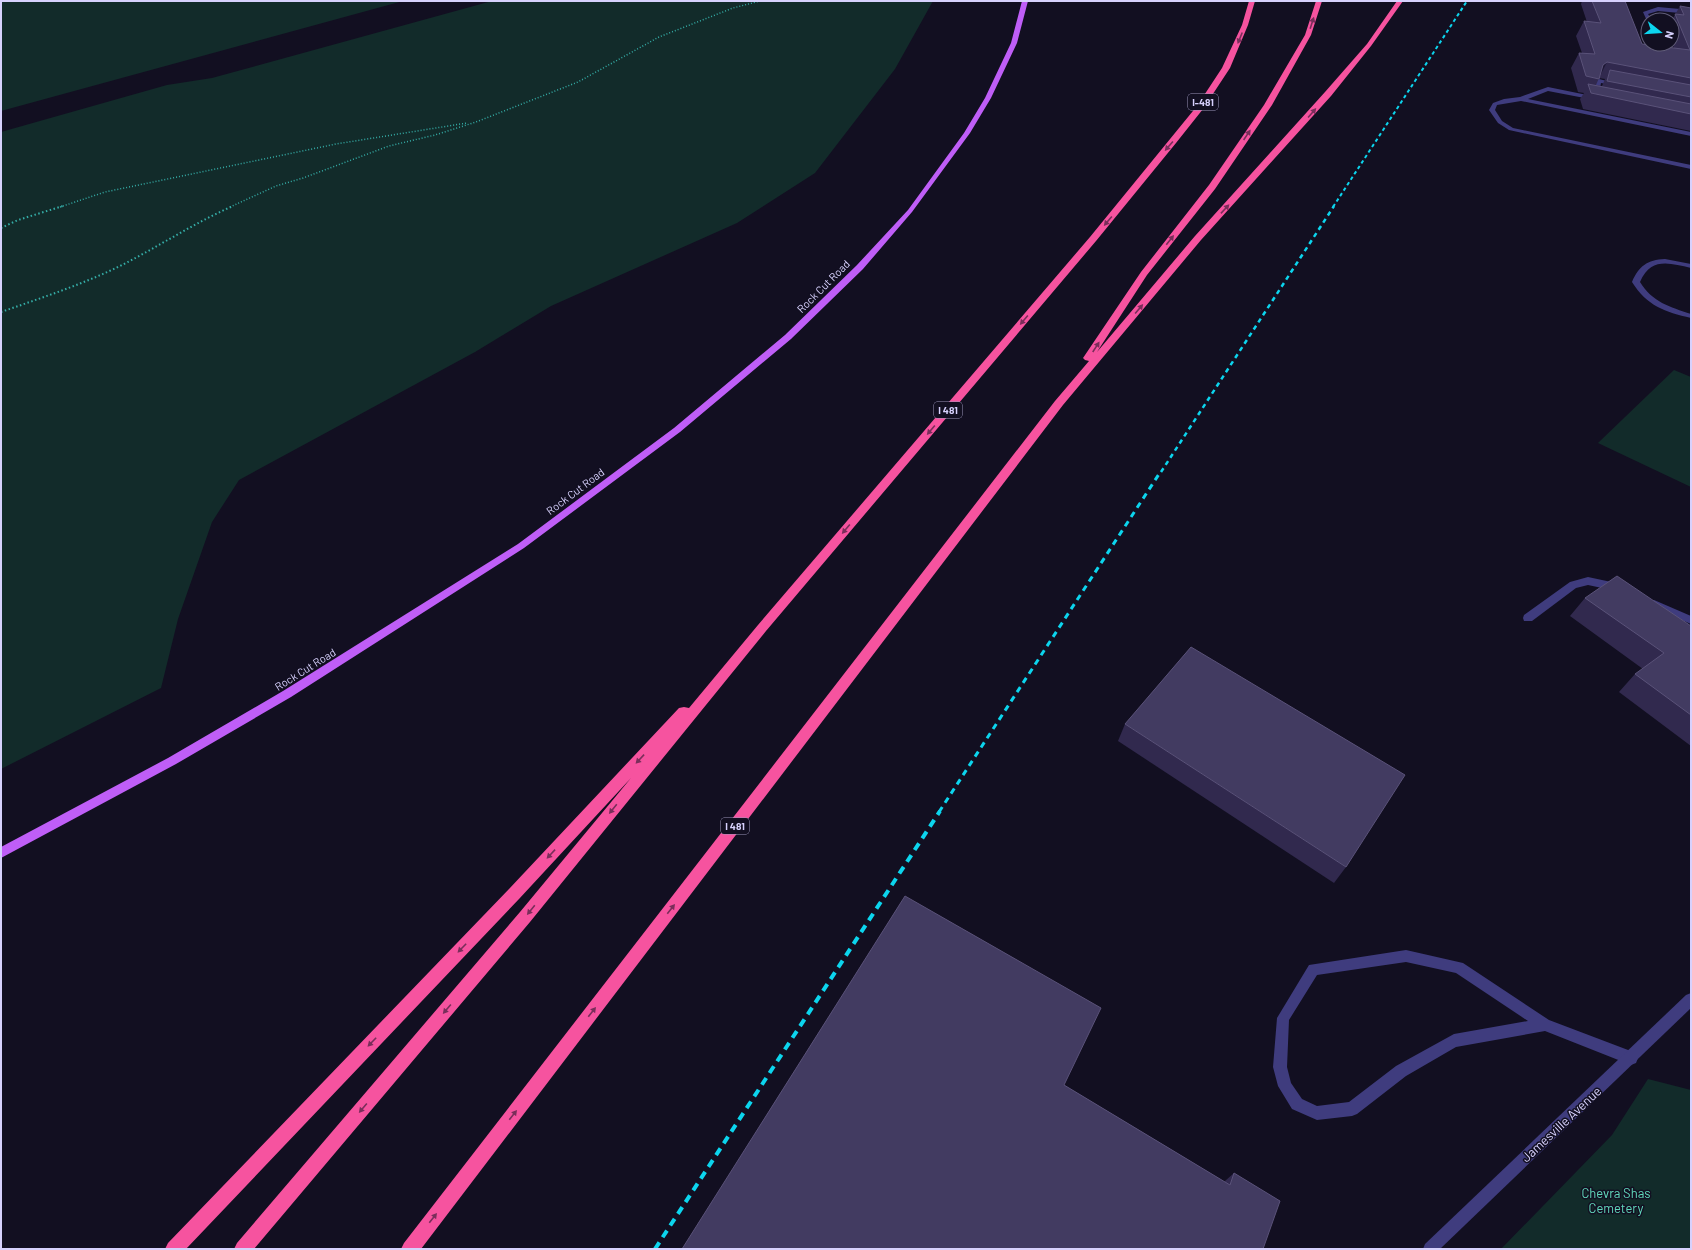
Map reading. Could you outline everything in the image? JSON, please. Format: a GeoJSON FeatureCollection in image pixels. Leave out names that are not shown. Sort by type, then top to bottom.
{"type":"FeatureCollection","features":[{"type":"Feature","properties":{"kind":"highway","name":"I-481"},"geometry":{"type":"LineString","coordinates":[[1132,191],[1187,123],[1226,68],[1245,25],[1252,1]]}},
{"type":"Feature","properties":{"kind":"highway"},"geometry":{"type":"LineString","coordinates":[[1059,403],[1144,274],[1212,187],[1268,105],[1308,35],[1319,1]]}},
{"type":"Feature","properties":{"kind":"highway","name":"I 481"},"geometry":{"type":"LineString","coordinates":[[410,1249],[1059,403],[1198,238],[1328,94],[1369,44],[1400,1]]}},
{"type":"Feature","properties":{"kind":"highway","name":"I 481"},"geometry":{"type":"LineString","coordinates":[[243,1249],[525,917],[762,628],[1093,239],[1132,191]]}},
{"type":"Feature","properties":{"kind":"highway"},"geometry":{"type":"LineString","coordinates":[[174,1249],[514,894],[762,628]]}},
{"type":"Feature","properties":{"kind":"main road","name":"Rock Cut Road"},"geometry":{"type":"LineString","coordinates":[[1,853],[172,761],[301,686],[521,546],[683,425],[788,337],[860,267],[910,211],[967,133],[988,98],[1014,43],[1025,1]]}},
{"type":"Feature","properties":{"kind":"street"},"geometry":{"type":"LineString","coordinates":[[1648,12],[1658,9],[1691,12]]}},
{"type":"Feature","properties":{"kind":"street"},"geometry":{"type":"LineString","coordinates":[[1594,98],[1599,81],[1622,85]]}},
{"type":"Feature","properties":{"kind":"street"},"geometry":{"type":"LineString","coordinates":[[1602,100],[1548,89],[1521,99],[1504,101],[1495,104],[1492,110],[1500,122],[1511,129],[1691,167]]}},
{"type":"Feature","properties":{"kind":"street"},"geometry":{"type":"LineString","coordinates":[[1521,99],[1691,134]]}},
{"type":"Feature","properties":{"kind":"street"},"geometry":{"type":"LineString","coordinates":[[1691,266],[1663,261],[1650,264],[1642,269],[1636,282],[1642,293],[1654,304],[1691,316]]}},
{"type":"Feature","properties":{"kind":"street"},"geometry":{"type":"LineString","coordinates":[[1528,618],[1573,585],[1588,581],[1614,586],[1628,592]]}},
{"type":"Feature","properties":{"kind":"street"},"geometry":{"type":"LineString","coordinates":[[1642,598],[1691,620]]}},
{"type":"Feature","properties":{"kind":"street"},"geometry":{"type":"LineString","coordinates":[[1545,1025],[1454,1041],[1401,1071],[1352,1109],[1317,1113],[1297,1104],[1285,1086],[1280,1067],[1283,1018],[1313,969],[1406,956],[1459,968],[1545,1025],[1631,1058]]}},
{"type":"Feature","properties":{"kind":"street","name":"Jamesville Avenue"},"geometry":{"type":"LineString","coordinates":[[1430,1249],[1631,1058],[1691,998]]}},
{"type":"Feature","properties":{"kind":"path"},"geometry":{"type":"LineString","coordinates":[[1,312],[76,286],[121,264],[203,219],[276,186],[303,178],[389,146],[435,135],[476,122],[578,82],[659,37],[733,8],[760,1]]}},
{"type":"Feature","properties":{"kind":"path"},"geometry":{"type":"LineString","coordinates":[[1,228],[18,220],[105,192],[126,187],[336,144],[476,122]]}},
{"type":"Feature","properties":{"kind":"green space"},"geometry":{"type":"Polygon","coordinates":[[[1,1],[403,1],[1,111],[1,1]]]}},
{"type":"Feature","properties":{"kind":"green space"},"geometry":{"type":"Polygon","coordinates":[[[492,1],[933,1],[895,69],[815,173],[737,223],[551,306],[475,352],[239,480],[212,522],[178,619],[161,688],[1,769],[1,132],[167,85],[212,78],[492,1]]]}},
{"type":"Feature","properties":{"kind":"green space"},"geometry":{"type":"Polygon","coordinates":[[[1674,370],[1691,377],[1691,487],[1598,443],[1674,370]]]}},
{"type":"Feature","properties":{"kind":"green space","name":"Chevra Shas Cemetery"},"geometry":{"type":"Polygon","coordinates":[[[1648,1079],[1691,1090],[1691,1249],[1501,1249],[1612,1135],[1648,1079]]]}},
{"type":"Feature","properties":{"kind":"building"},"geometry":{"type":"Polygon","coordinates":[[[1592,1],[1625,1],[1640,39],[1640,52],[1680,52],[1680,49],[1690,50],[1680,26],[1680,15],[1684,15],[1680,6],[1691,8],[1691,78],[1607,62],[1603,65],[1599,79],[1586,76],[1579,53],[1595,54],[1584,21],[1601,23],[1592,1]]]}},
{"type":"Feature","properties":{"kind":"building"},"geometry":{"type":"Polygon","coordinates":[[[1610,70],[1691,85],[1691,97],[1607,81],[1610,70]]]}},
{"type":"Feature","properties":{"kind":"building"},"geometry":{"type":"Polygon","coordinates":[[[1588,84],[1691,104],[1691,114],[1591,93],[1588,84]]]}},
{"type":"Feature","properties":{"kind":"building"},"geometry":{"type":"Polygon","coordinates":[[[1617,576],[1691,626],[1691,715],[1635,674],[1664,653],[1585,598],[1617,576]]]}},
{"type":"Feature","properties":{"kind":"building"},"geometry":{"type":"Polygon","coordinates":[[[1191,647],[1405,775],[1346,867],[1125,724],[1191,647]]]}},
{"type":"Feature","properties":{"kind":"building"},"geometry":{"type":"Polygon","coordinates":[[[905,896],[1101,1008],[1064,1085],[1230,1185],[1234,1173],[1280,1201],[1263,1249],[682,1249],[905,896]]]}},
{"type":"Feature","properties":{"kind":"railway"},"geometry":{"type":"LineString","coordinates":[[1333,207],[1467,1]]}},
{"type":"Feature","properties":{"kind":"railway"},"geometry":{"type":"LineString","coordinates":[[1161,472],[1334,206]]}},
{"type":"Feature","properties":{"kind":"railway"},"geometry":{"type":"LineString","coordinates":[[939,812],[1161,471]]}},
{"type":"Feature","properties":{"kind":"railway"},"geometry":{"type":"LineString","coordinates":[[655,1249],[940,811]]}}]}
